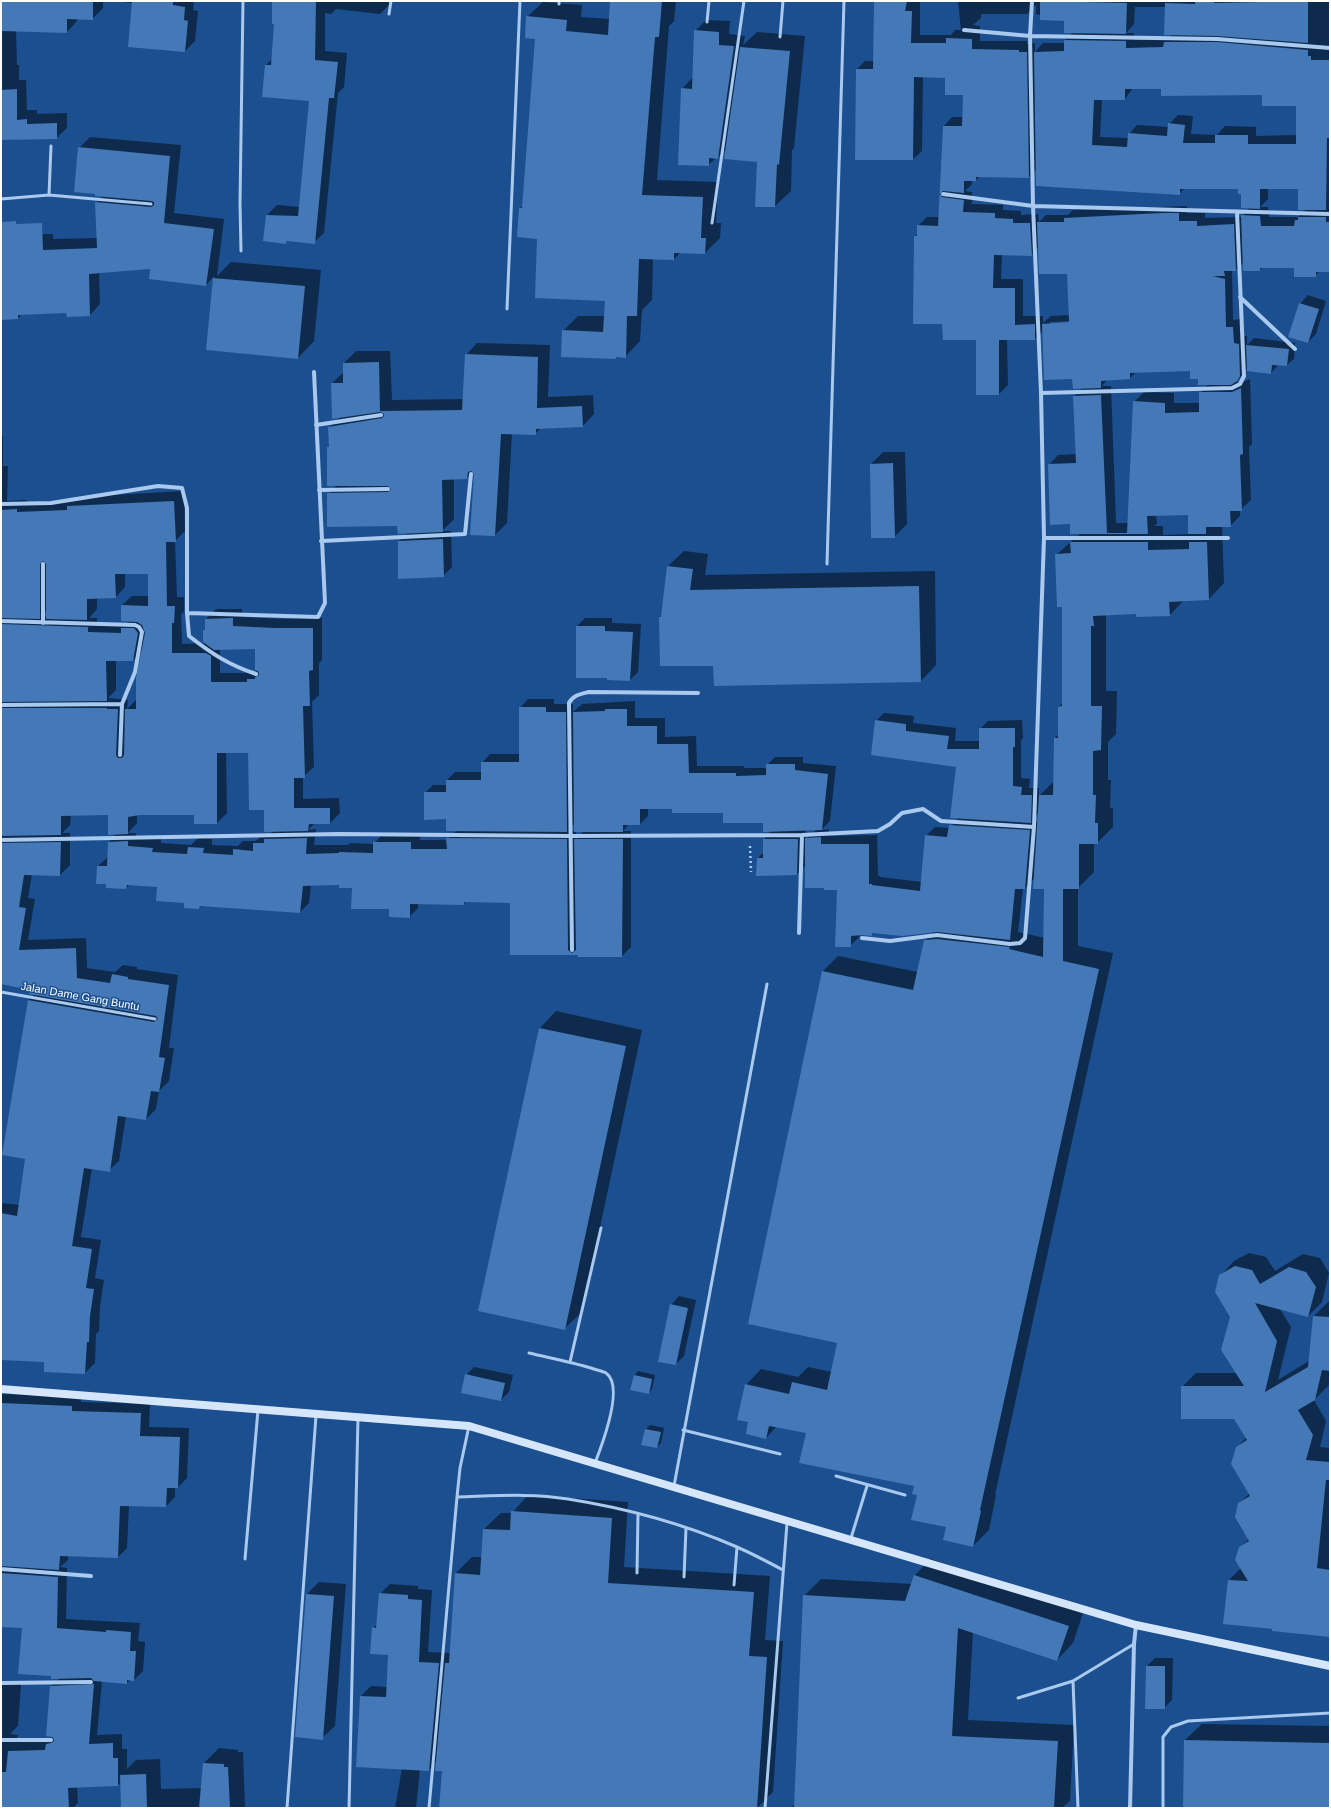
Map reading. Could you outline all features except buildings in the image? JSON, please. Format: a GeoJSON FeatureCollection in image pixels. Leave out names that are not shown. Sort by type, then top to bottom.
{"type":"FeatureCollection","features":[{"type":"Feature","properties":{"kind":"street"},"geometry":{"type":"LineString","coordinates":[[862,938],[890,941],[937,935],[1010,944],[1023,941],[1034,827],[1044,538],[1041,393],[1033,206],[1030,36],[1032,1]]}},
{"type":"Feature","properties":{"kind":"street"},"geometry":{"type":"LineString","coordinates":[[964,30],[1030,36],[1217,39],[1330,48]]}},
{"type":"Feature","properties":{"kind":"street"},"geometry":{"type":"LineString","coordinates":[[943,194],[1033,206],[1330,214]]}},
{"type":"Feature","properties":{"kind":"street"},"geometry":{"type":"LineString","coordinates":[[1041,393],[1237,386],[1240,384],[1244,376],[1237,212]]}},
{"type":"Feature","properties":{"kind":"street"},"geometry":{"type":"LineString","coordinates":[[1240,297],[1295,349]]}},
{"type":"Feature","properties":{"kind":"street"},"geometry":{"type":"LineString","coordinates":[[187,613],[318,617],[325,603],[314,372]]}},
{"type":"Feature","properties":{"kind":"street"},"geometry":{"type":"LineString","coordinates":[[316,425],[381,415]]}},
{"type":"Feature","properties":{"kind":"street"},"geometry":{"type":"LineString","coordinates":[[321,541],[465,534],[471,474]]}},
{"type":"Feature","properties":{"kind":"street"},"geometry":{"type":"LineString","coordinates":[[1,504],[51,503],[158,486],[182,488],[187,508],[187,613],[189,636],[212,654],[238,668],[256,674]]}},
{"type":"Feature","properties":{"kind":"street"},"geometry":{"type":"LineString","coordinates":[[319,490],[388,489]]}},
{"type":"Feature","properties":{"kind":"street"},"geometry":{"type":"LineString","coordinates":[[1044,538],[1228,538]]}},
{"type":"Feature","properties":{"kind":"street"},"geometry":{"type":"LineString","coordinates":[[43,564],[43,623]]}},
{"type":"Feature","properties":{"kind":"street"},"geometry":{"type":"LineString","coordinates":[[1,621],[135,625],[139,627],[142,632],[137,664],[122,704],[120,755]]}},
{"type":"Feature","properties":{"kind":"street"},"geometry":{"type":"LineString","coordinates":[[572,950],[568,710],[571,699],[582,693],[589,692],[698,692]]}},
{"type":"Feature","properties":{"kind":"street"},"geometry":{"type":"LineString","coordinates":[[1,705],[122,704]]}},
{"type":"Feature","properties":{"kind":"street"},"geometry":{"type":"LineString","coordinates":[[1,840],[339,834],[570,836],[802,835],[878,831],[890,824],[902,813],[923,809],[941,821],[1034,827]]}},
{"type":"Feature","properties":{"kind":"street"},"geometry":{"type":"LineString","coordinates":[[798,933],[802,835]]}},
{"type":"Feature","properties":{"kind":"street"},"geometry":{"type":"LineString","coordinates":[[1,1389],[258,1410],[358,1416],[469,1426],[1136,1625],[1330,1666]]}},
{"type":"Feature","properties":{"kind":"street"},"geometry":{"type":"LineString","coordinates":[[1,1569],[91,1576]]}},
{"type":"Feature","properties":{"kind":"street"},"geometry":{"type":"LineString","coordinates":[[1130,1808],[1134,1644],[1136,1625]]}},
{"type":"Feature","properties":{"kind":"street"},"geometry":{"type":"LineString","coordinates":[[1,1683],[92,1682]]}},
{"type":"Feature","properties":{"kind":"street"},"geometry":{"type":"LineString","coordinates":[[1,1740],[51,1740]]}},
{"type":"Feature","properties":{"kind":"lane"},"geometry":{"type":"LineString","coordinates":[[241,251],[240,203],[243,1]]}},
{"type":"Feature","properties":{"kind":"lane"},"geometry":{"type":"LineString","coordinates":[[389,14],[391,1]]}},
{"type":"Feature","properties":{"kind":"lane"},"geometry":{"type":"LineString","coordinates":[[507,308],[520,1]]}},
{"type":"Feature","properties":{"kind":"lane"},"geometry":{"type":"LineString","coordinates":[[707,22],[709,1]]}},
{"type":"Feature","properties":{"kind":"lane"},"geometry":{"type":"LineString","coordinates":[[712,223],[744,1]]}},
{"type":"Feature","properties":{"kind":"lane"},"geometry":{"type":"LineString","coordinates":[[780,37],[783,1]]}},
{"type":"Feature","properties":{"kind":"lane"},"geometry":{"type":"LineString","coordinates":[[827,564],[844,1]]}},
{"type":"Feature","properties":{"kind":"lane"},"geometry":{"type":"LineString","coordinates":[[48,195],[51,146]]}},
{"type":"Feature","properties":{"kind":"lane"},"geometry":{"type":"LineString","coordinates":[[1,199],[48,195],[151,204]]}},
{"type":"Feature","properties":{"kind":"lane"},"geometry":{"type":"LineString","coordinates":[[674,1486],[683,1430],[768,984]]}},
{"type":"Feature","properties":{"kind":"lane","name":"Jalan Dame Gang Buntu"},"geometry":{"type":"LineString","coordinates":[[1,992],[155,1019]]}},
{"type":"Feature","properties":{"kind":"lane"},"geometry":{"type":"LineString","coordinates":[[570,1362],[601,1228]]}},
{"type":"Feature","properties":{"kind":"lane"},"geometry":{"type":"LineString","coordinates":[[529,1353],[570,1362],[606,1373],[612,1381],[613,1396],[608,1427],[595,1463]]}},
{"type":"Feature","properties":{"kind":"lane"},"geometry":{"type":"LineString","coordinates":[[245,1559],[258,1410]]}},
{"type":"Feature","properties":{"kind":"lane"},"geometry":{"type":"LineString","coordinates":[[287,1808],[316,1414]]}},
{"type":"Feature","properties":{"kind":"lane"},"geometry":{"type":"LineString","coordinates":[[349,1808],[358,1416]]}},
{"type":"Feature","properties":{"kind":"lane"},"geometry":{"type":"LineString","coordinates":[[429,1808],[460,1468],[469,1426]]}},
{"type":"Feature","properties":{"kind":"lane"},"geometry":{"type":"LineString","coordinates":[[683,1430],[780,1454]]}},
{"type":"Feature","properties":{"kind":"lane"},"geometry":{"type":"LineString","coordinates":[[836,1476],[867,1486],[905,1495]]}},
{"type":"Feature","properties":{"kind":"lane"},"geometry":{"type":"LineString","coordinates":[[850,1540],[867,1486]]}},
{"type":"Feature","properties":{"kind":"lane"},"geometry":{"type":"LineString","coordinates":[[457,1497],[510,1495],[568,1499],[638,1514],[686,1528],[737,1547],[783,1570]]}},
{"type":"Feature","properties":{"kind":"lane"},"geometry":{"type":"LineString","coordinates":[[637,1573],[638,1514]]}},
{"type":"Feature","properties":{"kind":"lane"},"geometry":{"type":"LineString","coordinates":[[765,1808],[787,1521]]}},
{"type":"Feature","properties":{"kind":"lane"},"geometry":{"type":"LineString","coordinates":[[684,1577],[686,1528]]}},
{"type":"Feature","properties":{"kind":"lane"},"geometry":{"type":"LineString","coordinates":[[734,1585],[737,1547]]}},
{"type":"Feature","properties":{"kind":"lane"},"geometry":{"type":"LineString","coordinates":[[1018,1698],[1073,1681],[1134,1644]]}},
{"type":"Feature","properties":{"kind":"lane"},"geometry":{"type":"LineString","coordinates":[[1073,1681],[1078,1808]]}},
{"type":"Feature","properties":{"kind":"lane"},"geometry":{"type":"LineString","coordinates":[[1163,1808],[1163,1737],[1172,1727],[1188,1721],[1330,1713]]}},
{"type":"Feature","properties":{"kind":"path"},"geometry":{"type":"LineString","coordinates":[[750,835],[751,872]]}}]}
